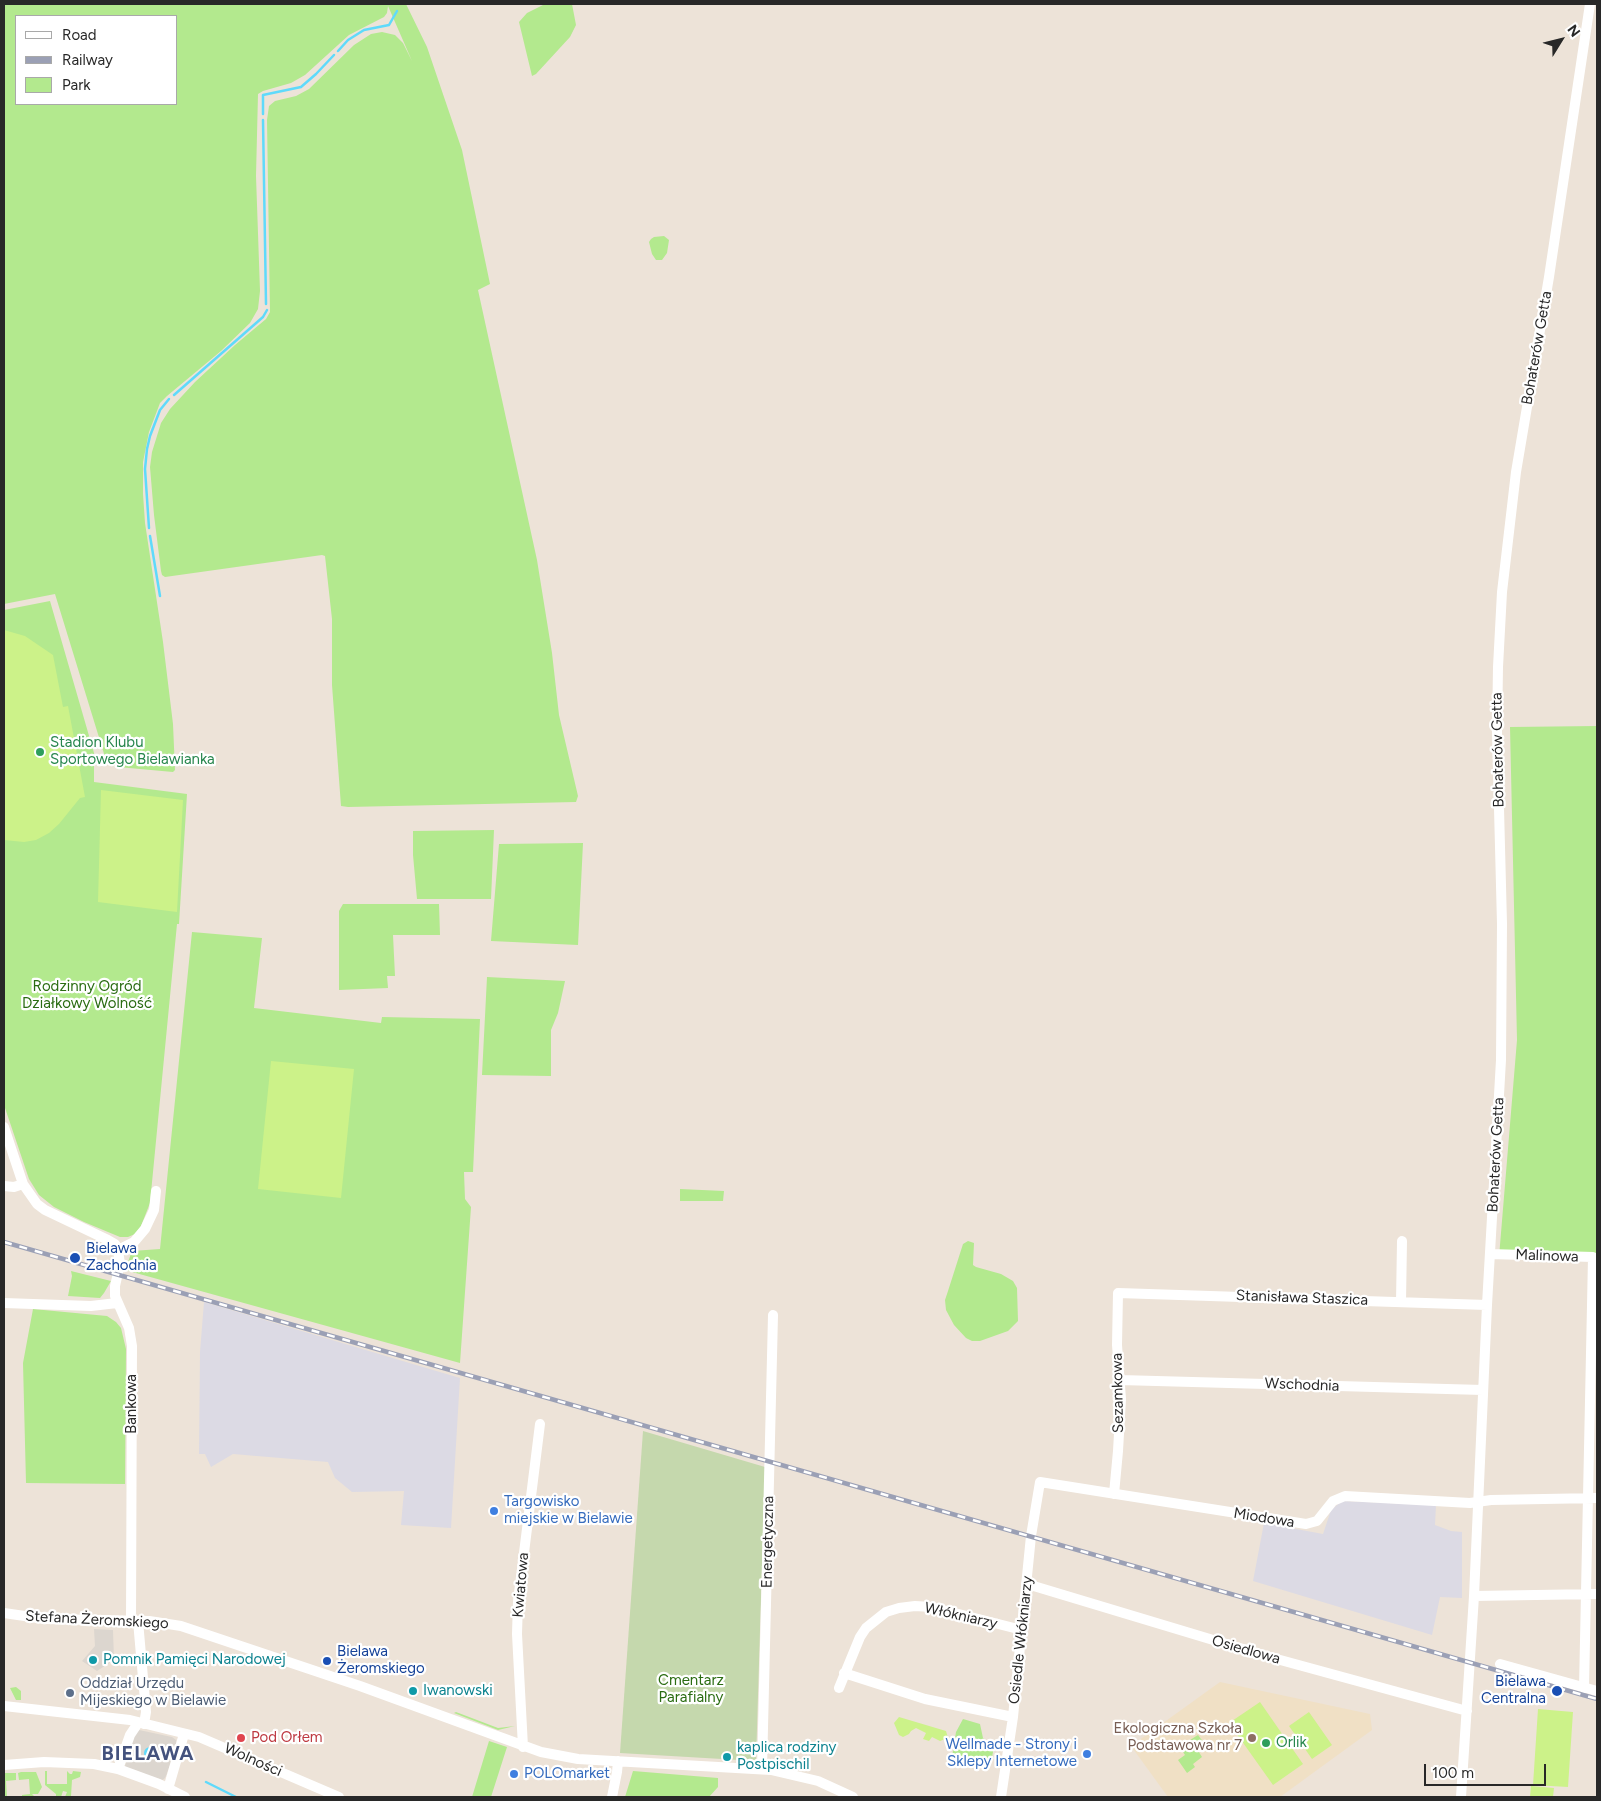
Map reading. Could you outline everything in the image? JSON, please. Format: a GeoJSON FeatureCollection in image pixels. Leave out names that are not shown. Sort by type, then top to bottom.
{"type":"FeatureCollection","features":[{"type":"Feature","properties":{"kind":"street","name":"Bohaterów Getta"},"geometry":{"type":"LineString","coordinates":[[1462,1797],[1480,1502],[1487,1305],[1500,1105],[1502,924],[1497,724],[1502,592],[1514,482],[1548,285],[1590,4]]}},
{"type":"Feature","properties":{"kind":"street"},"geometry":{"type":"LineString","coordinates":[[4,1127],[23,1184],[31,1197],[46,1210],[115,1244],[120,1264],[115,1286],[116,1302],[91,1306],[4,1303]]}},
{"type":"Feature","properties":{"kind":"street"},"geometry":{"type":"LineString","coordinates":[[4,1186],[14,1187],[23,1184]]}},
{"type":"Feature","properties":{"kind":"street"},"geometry":{"type":"LineString","coordinates":[[118,1250],[135,1241],[146,1228],[154,1210],[156,1191]]}},
{"type":"Feature","properties":{"kind":"street"},"geometry":{"type":"LineString","coordinates":[[1402,1241],[1402,1302]]}},
{"type":"Feature","properties":{"kind":"street","name":"Malinowa"},"geometry":{"type":"LineString","coordinates":[[1490,1254],[1593,1257],[1595,1312],[1593,1498],[1585,1594],[1584,1688]]}},
{"type":"Feature","properties":{"kind":"street","name":"Stanisława Staszica"},"geometry":{"type":"LineString","coordinates":[[1118,1293],[1487,1305]]}},
{"type":"Feature","properties":{"kind":"street","name":"Sezamkowa"},"geometry":{"type":"LineString","coordinates":[[1114,1494],[1120,1422],[1120,1380],[1117,1347],[1118,1293]]}},
{"type":"Feature","properties":{"kind":"street","name":"Bankowa"},"geometry":{"type":"LineString","coordinates":[[116,1302],[129,1328],[132,1346],[135,1621],[146,1712],[141,1723]]}},
{"type":"Feature","properties":{"kind":"street","name":"Energetyczna"},"geometry":{"type":"LineString","coordinates":[[762,1769],[773,1315]]}},
{"type":"Feature","properties":{"kind":"street","name":"Wschodnia"},"geometry":{"type":"LineString","coordinates":[[1120,1380],[1484,1390]]}},
{"type":"Feature","properties":{"kind":"street","name":"Kwiatowa"},"geometry":{"type":"LineString","coordinates":[[523,1747],[517,1634],[518,1600],[540,1424]]}},
{"type":"Feature","properties":{"kind":"street","name":"Miodowa"},"geometry":{"type":"LineString","coordinates":[[1040,1482],[1306,1524],[1316,1521],[1334,1500],[1345,1496],[1480,1502]]}},
{"type":"Feature","properties":{"kind":"street","name":"Osiedle Włókniarzy"},"geometry":{"type":"LineString","coordinates":[[1001,1797],[1013,1718],[1031,1536],[1040,1482]]}},
{"type":"Feature","properties":{"kind":"street"},"geometry":{"type":"LineString","coordinates":[[1480,1502],[1491,1500],[1593,1498]]}},
{"type":"Feature","properties":{"kind":"street","name":"Osiedlowa"},"geometry":{"type":"LineString","coordinates":[[1027,1584],[1273,1658],[1467,1711]]}},
{"type":"Feature","properties":{"kind":"street"},"geometry":{"type":"LineString","coordinates":[[1474,1596],[1597,1594]]}},
{"type":"Feature","properties":{"kind":"street","name":"Włókniarzy"},"geometry":{"type":"LineString","coordinates":[[839,1688],[860,1637],[866,1628],[886,1612],[915,1606],[931,1607],[1022,1630]]}},
{"type":"Feature","properties":{"kind":"street","name":"Stefana Żeromskiego"},"geometry":{"type":"LineString","coordinates":[[4,1613],[45,1619],[135,1621],[170,1624],[213,1635],[360,1686],[523,1747],[562,1757],[762,1769],[812,1779],[853,1797]]}},
{"type":"Feature","properties":{"kind":"street"},"geometry":{"type":"LineString","coordinates":[[1500,1664],[1597,1691]]}},
{"type":"Feature","properties":{"kind":"street"},"geometry":{"type":"LineString","coordinates":[[844,1673],[925,1699],[1013,1718]]}},
{"type":"Feature","properties":{"kind":"street","name":"Wolności"},"geometry":{"type":"LineString","coordinates":[[4,1706],[130,1720],[164,1728],[210,1741],[339,1797]]}},
{"type":"Feature","properties":{"kind":"street"},"geometry":{"type":"LineString","coordinates":[[118,1769],[131,1733],[141,1723]]}},
{"type":"Feature","properties":{"kind":"street"},"geometry":{"type":"LineString","coordinates":[[168,1789],[184,1734]]}},
{"type":"Feature","properties":{"kind":"street"},"geometry":{"type":"LineString","coordinates":[[612,1797],[618,1761]]}},
{"type":"Feature","properties":{"kind":"street"},"geometry":{"type":"LineString","coordinates":[[4,1765],[44,1762],[94,1764],[118,1769],[185,1797]]}},
{"type":"Feature","properties":{"kind":"shaded area"},"geometry":{"type":"Polygon","coordinates":[[[204,1302],[460,1378],[451,1528],[401,1525],[404,1491],[352,1492],[335,1478],[328,1462],[233,1454],[211,1467],[205,1454],[199,1454],[200,1352],[204,1302]]]}},
{"type":"Feature","properties":{"kind":"shaded area"},"geometry":{"type":"Polygon","coordinates":[[[1342,1501],[1436,1505],[1435,1525],[1451,1531],[1462,1532],[1462,1598],[1440,1597],[1432,1635],[1253,1581],[1264,1523],[1323,1534],[1331,1510],[1342,1501]]]}},
{"type":"Feature","properties":{"kind":"shaded area"},"geometry":{"type":"Polygon","coordinates":[[[94,1629],[113,1630],[114,1660],[97,1671],[82,1661],[95,1646],[94,1629]]]}},
{"type":"Feature","properties":{"kind":"shaded area","name":"Ekologiczna Szkoła Podstawowa nr 7"},"geometry":{"type":"Polygon","coordinates":[[[1220,1682],[1370,1714],[1372,1730],[1280,1797],[1168,1797],[1131,1746],[1220,1682]]]}},
{"type":"Feature","properties":{"kind":"shaded area"},"geometry":{"type":"Polygon","coordinates":[[[139,1730],[172,1737],[176,1740],[177,1745],[166,1776],[162,1780],[128,1769],[125,1766],[134,1735],[139,1730]]]}},
{"type":"Feature","properties":{"kind":"green space"},"geometry":{"type":"Polygon","coordinates":[[[4,4],[406,4],[427,47],[462,150],[490,284],[478,290],[537,560],[552,653],[559,715],[578,796],[576,802],[341,806],[332,685],[332,619],[325,556],[165,577],[161,571],[150,467],[152,452],[161,423],[170,409],[195,382],[266,319],[270,312],[267,120],[269,106],[275,101],[296,96],[309,89],[354,45],[371,34],[382,32],[395,35],[403,43],[412,61],[388,6],[384,17],[349,35],[305,75],[291,83],[258,94],[256,176],[260,291],[258,309],[250,323],[221,351],[160,403],[149,432],[143,462],[145,523],[173,724],[175,770],[173,772],[118,767],[112,765],[105,757],[55,594],[4,604],[4,4]]]}},
{"type":"Feature","properties":{"kind":"green space"},"geometry":{"type":"Polygon","coordinates":[[[545,4],[572,4],[576,25],[570,37],[532,76],[519,22],[527,13],[545,4]]]}},
{"type":"Feature","properties":{"kind":"green space"},"geometry":{"type":"Polygon","coordinates":[[[664,236],[669,240],[667,253],[662,260],[656,260],[652,254],[649,242],[654,237],[664,236]]]}},
{"type":"Feature","properties":{"kind":"green space","name":"Rodzinny Ogród Działkowy Wolność"},"geometry":{"type":"Polygon","coordinates":[[[50,601],[94,753],[94,782],[187,794],[179,924],[177,924],[150,1203],[141,1226],[135,1234],[128,1237],[120,1237],[84,1222],[54,1207],[39,1195],[29,1179],[4,1105],[4,610],[50,601]]]}},
{"type":"Feature","properties":{"kind":"green space","name":"Stadion Klubu Sportowego Bielawianka"},"geometry":{"type":"Polygon","coordinates":[[[4,630],[25,636],[53,655],[63,707],[68,706],[85,797],[80,798],[59,824],[49,833],[36,840],[24,842],[4,840],[4,630]]]}},
{"type":"Feature","properties":{"kind":"green space"},"geometry":{"type":"Polygon","coordinates":[[[1597,726],[1597,1261],[1499,1257],[1517,1040],[1510,727],[1597,726]]]}},
{"type":"Feature","properties":{"kind":"green space"},"geometry":{"type":"Polygon","coordinates":[[[101,790],[183,800],[177,912],[98,902],[101,790]]]}},
{"type":"Feature","properties":{"kind":"green space"},"geometry":{"type":"Polygon","coordinates":[[[494,830],[491,899],[417,899],[413,831],[494,830]]]}},
{"type":"Feature","properties":{"kind":"green space"},"geometry":{"type":"Polygon","coordinates":[[[583,843],[578,945],[491,941],[499,844],[583,843]]]}},
{"type":"Feature","properties":{"kind":"green space"},"geometry":{"type":"Polygon","coordinates":[[[343,904],[439,904],[440,935],[393,935],[395,976],[387,976],[388,988],[339,990],[339,911],[343,904]]]}},
{"type":"Feature","properties":{"kind":"green space"},"geometry":{"type":"Polygon","coordinates":[[[192,932],[262,938],[254,1008],[381,1023],[382,1017],[480,1019],[473,1172],[464,1172],[465,1199],[471,1207],[460,1363],[125,1270],[132,1251],[160,1249],[192,932]]]}},
{"type":"Feature","properties":{"kind":"green space"},"geometry":{"type":"Polygon","coordinates":[[[487,977],[565,981],[558,1013],[551,1030],[551,1076],[482,1075],[487,977]]]}},
{"type":"Feature","properties":{"kind":"green space"},"geometry":{"type":"Polygon","coordinates":[[[271,1061],[354,1069],[341,1198],[258,1189],[271,1061]]]}},
{"type":"Feature","properties":{"kind":"green space"},"geometry":{"type":"Polygon","coordinates":[[[680,1189],[724,1191],[723,1201],[680,1201],[680,1189]]]}},
{"type":"Feature","properties":{"kind":"green space"},"geometry":{"type":"Polygon","coordinates":[[[968,1241],[974,1243],[973,1265],[1001,1274],[1013,1281],[1017,1288],[1018,1321],[1008,1331],[980,1341],[972,1341],[966,1338],[954,1325],[946,1310],[945,1300],[963,1244],[968,1241]]]}},
{"type":"Feature","properties":{"kind":"green space"},"geometry":{"type":"Polygon","coordinates":[[[71,1271],[111,1281],[100,1298],[68,1296],[72,1276],[71,1271]]]}},
{"type":"Feature","properties":{"kind":"green space"},"geometry":{"type":"Polygon","coordinates":[[[33,1309],[107,1316],[121,1328],[126,1349],[125,1484],[26,1483],[23,1363],[33,1309]]]}},
{"type":"Feature","properties":{"kind":"green space","name":"Cmentarz Parafialny"},"geometry":{"type":"Polygon","coordinates":[[[643,1431],[765,1467],[756,1761],[620,1753],[643,1431]]]}},
{"type":"Feature","properties":{"kind":"green space"},"geometry":{"type":"Polygon","coordinates":[[[16,1687],[21,1691],[21,1700],[16,1700],[10,1688],[16,1687]]]}},
{"type":"Feature","properties":{"kind":"green space","name":"Orlik"},"geometry":{"type":"Polygon","coordinates":[[[1260,1702],[1303,1764],[1273,1785],[1229,1723],[1260,1702]]]}},
{"type":"Feature","properties":{"kind":"green space"},"geometry":{"type":"Polygon","coordinates":[[[1538,1709],[1573,1712],[1568,1787],[1533,1785],[1538,1709]]]}},
{"type":"Feature","properties":{"kind":"green space"},"geometry":{"type":"Polygon","coordinates":[[[456,1712],[498,1728],[515,1726],[498,1730],[454,1713],[456,1712]]]}},
{"type":"Feature","properties":{"kind":"green space"},"geometry":{"type":"Polygon","coordinates":[[[1309,1712],[1332,1745],[1312,1759],[1289,1726],[1309,1712]]]}},
{"type":"Feature","properties":{"kind":"green space"},"geometry":{"type":"Polygon","coordinates":[[[899,1717],[946,1731],[948,1738],[940,1741],[932,1737],[929,1741],[923,1739],[926,1733],[916,1728],[903,1737],[899,1735],[894,1723],[899,1717]]]}},
{"type":"Feature","properties":{"kind":"green space"},"geometry":{"type":"Polygon","coordinates":[[[963,1719],[980,1724],[983,1738],[994,1747],[991,1762],[952,1757],[956,1732],[963,1719]]]}},
{"type":"Feature","properties":{"kind":"green space"},"geometry":{"type":"Polygon","coordinates":[[[1198,1735],[1204,1743],[1197,1749],[1202,1757],[1193,1764],[1195,1767],[1187,1773],[1178,1760],[1185,1755],[1183,1752],[1193,1745],[1190,1740],[1198,1735]]]}},
{"type":"Feature","properties":{"kind":"green space"},"geometry":{"type":"Polygon","coordinates":[[[489,1741],[507,1747],[491,1797],[472,1797],[489,1741]]]}},
{"type":"Feature","properties":{"kind":"green space"},"geometry":{"type":"Polygon","coordinates":[[[45,1771],[47,1771],[47,1784],[67,1784],[67,1771],[70,1774],[73,1771],[81,1772],[80,1777],[72,1780],[71,1796],[74,1797],[65,1797],[67,1792],[63,1791],[61,1797],[56,1797],[56,1794],[45,1785],[45,1771]]]}},
{"type":"Feature","properties":{"kind":"green space"},"geometry":{"type":"Polygon","coordinates":[[[633,1771],[718,1778],[718,1787],[709,1797],[625,1797],[633,1771]]]}},
{"type":"Feature","properties":{"kind":"green space"},"geometry":{"type":"Polygon","coordinates":[[[36,1772],[42,1787],[38,1794],[32,1794],[35,1797],[22,1797],[22,1795],[30,1794],[29,1779],[19,1780],[18,1773],[36,1772]]]}},
{"type":"Feature","properties":{"kind":"green space"},"geometry":{"type":"Polygon","coordinates":[[[4,1773],[16,1773],[16,1780],[6,1781],[7,1796],[14,1797],[4,1797],[4,1773]]]}},
{"type":"Feature","properties":{"kind":"green space"},"geometry":{"type":"Polygon","coordinates":[[[1531,1786],[1554,1788],[1553,1797],[1530,1797],[1531,1786]]]}},
{"type":"Feature","properties":{"kind":"water"},"geometry":{"type":"Polygon","coordinates":[[[148,1747],[152,1747],[156,1753],[152,1759],[148,1759],[144,1755],[144,1751],[148,1747]]]}},
{"type":"Feature","properties":{"kind":"waterway"},"geometry":{"type":"LineString","coordinates":[[338,51],[348,40],[364,30],[389,25],[397,11]]}},
{"type":"Feature","properties":{"kind":"waterway"},"geometry":{"type":"LineString","coordinates":[[263,114],[263,95],[301,87],[334,55]]}},
{"type":"Feature","properties":{"kind":"waterway"},"geometry":{"type":"LineString","coordinates":[[263,120],[266,304]]}},
{"type":"Feature","properties":{"kind":"waterway"},"geometry":{"type":"LineString","coordinates":[[174,395],[263,317],[267,310]]}},
{"type":"Feature","properties":{"kind":"waterway"},"geometry":{"type":"LineString","coordinates":[[149,528],[145,469],[147,449],[160,410],[169,399]]}},
{"type":"Feature","properties":{"kind":"waterway"},"geometry":{"type":"LineString","coordinates":[[150,536],[160,596]]}},
{"type":"Feature","properties":{"kind":"waterway"},"geometry":{"type":"LineString","coordinates":[[206,1782],[236,1797]]}},
{"type":"Feature","properties":{"kind":"railway"},"geometry":{"type":"LineString","coordinates":[[4,1242],[1597,1699]]}},
{"type":"Feature","properties":{"kind":"place","name":"Stadion Klubu Sportowego Bielawianka"},"geometry":{"type":"Point","coordinates":[40,752]}},
{"type":"Feature","properties":{"kind":"place","name":"Bielawa Zachodnia"},"geometry":{"type":"Point","coordinates":[75,1258]}},
{"type":"Feature","properties":{"kind":"place","name":"Targowisko miejskie w Bielawie"},"geometry":{"type":"Point","coordinates":[494,1511]}},
{"type":"Feature","properties":{"kind":"place","name":"Pomnik Pamięci Narodowej"},"geometry":{"type":"Point","coordinates":[93,1660]}},
{"type":"Feature","properties":{"kind":"place","name":"Bielawa Żeromskiego"},"geometry":{"type":"Point","coordinates":[327,1661]}},
{"type":"Feature","properties":{"kind":"place","name":"Iwanowski"},"geometry":{"type":"Point","coordinates":[413,1691]}},
{"type":"Feature","properties":{"kind":"place","name":"Bielawa Centralna"},"geometry":{"type":"Point","coordinates":[1557,1691]}},
{"type":"Feature","properties":{"kind":"place","name":"Oddział Urzędu Mijeskiego w Bielawie"},"geometry":{"type":"Point","coordinates":[70,1693]}},
{"type":"Feature","properties":{"kind":"place","name":"Pod Orłem"},"geometry":{"type":"Point","coordinates":[241,1738]}},
{"type":"Feature","properties":{"kind":"place","name":"Ekologiczna Szkoła Podstawowa nr 7"},"geometry":{"type":"Point","coordinates":[1252,1738]}},
{"type":"Feature","properties":{"kind":"place","name":"Orlik"},"geometry":{"type":"Point","coordinates":[1266,1743]}},
{"type":"Feature","properties":{"kind":"place","name":"Wellmade - Strony i Sklepy Internetowe"},"geometry":{"type":"Point","coordinates":[1087,1754]}},
{"type":"Feature","properties":{"kind":"place","name":"kaplica rodziny Postpischil"},"geometry":{"type":"Point","coordinates":[727,1757]}},
{"type":"Feature","properties":{"kind":"place","name":"POLOmarket"},"geometry":{"type":"Point","coordinates":[514,1774]}},
{"type":"Feature","properties":{"kind":"district","name":"BIELAWA"},"geometry":{"type":"Point","coordinates":[148,1754]}}]}
